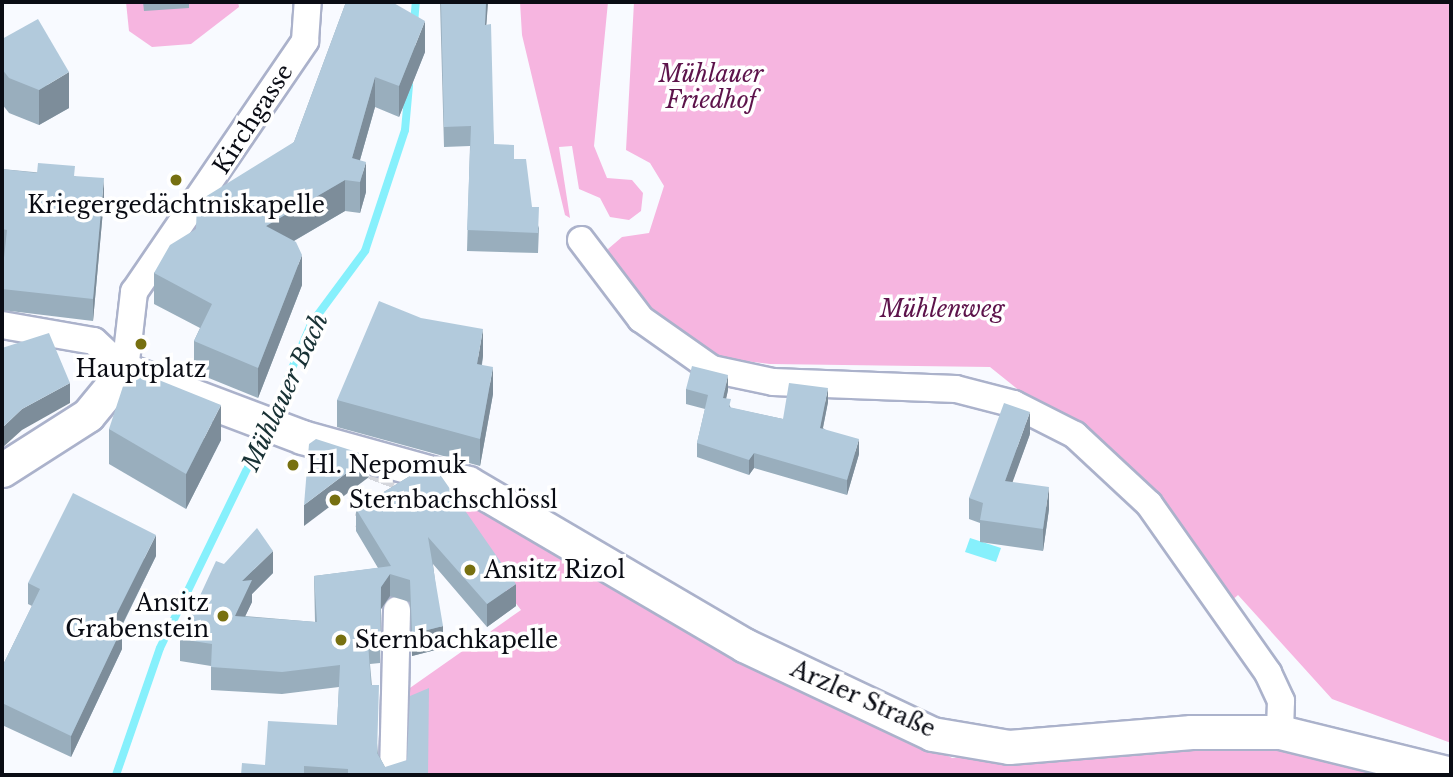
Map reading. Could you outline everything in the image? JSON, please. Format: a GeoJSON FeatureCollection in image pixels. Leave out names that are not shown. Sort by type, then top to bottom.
{"type":"FeatureCollection","features":[{"type":"Feature","properties":{"kind":"main road","name":"Arzler Straße"},"geometry":{"type":"LineString","coordinates":[[125,370],[235,414],[302,437],[443,474],[744,645],[932,734],[1009,747],[1191,732],[1280,732],[1451,774]]}},
{"type":"Feature","properties":{"kind":"main road"},"geometry":{"type":"LineString","coordinates":[[2,470],[88,415],[125,370]]}},
{"type":"Feature","properties":{"kind":"street","name":"Kirchgasse"},"geometry":{"type":"LineString","coordinates":[[125,370],[134,292],[180,231],[305,41],[308,2]]}},
{"type":"Feature","properties":{"kind":"street"},"geometry":{"type":"LineString","coordinates":[[581,240],[641,319],[712,369],[773,382],[956,389],[1014,404],[1075,435],[1149,504],[1268,673],[1281,701],[1280,732]]}},
{"type":"Feature","properties":{"kind":"street"},"geometry":{"type":"LineString","coordinates":[[2,325],[94,341],[125,370]]}},
{"type":"Feature","properties":{"kind":"street"},"geometry":{"type":"LineString","coordinates":[[393,775],[397,610]]}},
{"type":"Feature","properties":{"kind":"green space"},"geometry":{"type":"Polygon","coordinates":[[[126,2],[238,2],[239,7],[191,44],[152,47],[129,31],[126,2]]]}},
{"type":"Feature","properties":{"kind":"green space"},"geometry":{"type":"Polygon","coordinates":[[[520,2],[608,2],[594,146],[607,178],[632,180],[643,193],[641,211],[629,220],[610,217],[600,198],[579,189],[572,146],[559,147],[570,218],[565,215],[522,35],[520,2]]]}},
{"type":"Feature","properties":{"kind":"green space"},"geometry":{"type":"Polygon","coordinates":[[[634,2],[1451,2],[1451,743],[1332,699],[1238,595],[1220,611],[1112,465],[990,367],[770,364],[711,357],[662,327],[613,270],[608,249],[622,237],[649,233],[664,186],[650,163],[626,150],[634,2]]]}},
{"type":"Feature","properties":{"kind":"green space"},"geometry":{"type":"Polygon","coordinates":[[[462,500],[952,758],[1280,732],[1439,775],[402,775],[407,690],[521,610],[457,526],[462,500]]]}},
{"type":"Feature","properties":{"kind":"water"},"geometry":{"type":"Polygon","coordinates":[[[970,538],[1001,548],[996,562],[965,552],[970,538]]]}},
{"type":"Feature","properties":{"kind":"building"},"geometry":{"type":"Polygon","coordinates":[[[346,2],[392,2],[425,21],[399,86],[375,77],[352,158],[366,162],[360,182],[345,180],[266,226],[296,242],[302,255],[258,368],[194,341],[212,304],[154,273],[170,245],[196,229],[197,202],[294,142],[346,2]]]}},
{"type":"Feature","properties":{"kind":"building"},"geometry":{"type":"Polygon","coordinates":[[[441,2],[486,2],[485,25],[491,24],[494,144],[514,145],[514,159],[526,159],[532,207],[539,207],[538,233],[467,230],[471,126],[444,127],[441,2]]]}},
{"type":"Feature","properties":{"kind":"building"},"geometry":{"type":"Polygon","coordinates":[[[38,19],[69,72],[39,90],[9,78],[2,69],[2,39],[38,19]]]}},
{"type":"Feature","properties":{"kind":"building"},"geometry":{"type":"Polygon","coordinates":[[[38,163],[75,166],[74,176],[104,178],[93,299],[2,289],[7,230],[2,229],[2,169],[37,173],[38,163]]]}},
{"type":"Feature","properties":{"kind":"building"},"geometry":{"type":"Polygon","coordinates":[[[379,301],[421,318],[483,329],[477,364],[493,367],[480,439],[337,400],[379,301]]]}},
{"type":"Feature","properties":{"kind":"building"},"geometry":{"type":"Polygon","coordinates":[[[49,333],[70,383],[22,409],[2,428],[2,348],[49,333]]]}},
{"type":"Feature","properties":{"kind":"building"},"geometry":{"type":"Polygon","coordinates":[[[692,366],[728,375],[723,398],[731,399],[729,407],[783,419],[789,383],[828,388],[820,428],[859,439],[847,480],[754,453],[749,460],[697,443],[708,395],[686,389],[692,366]]]}},
{"type":"Feature","properties":{"kind":"building"},"geometry":{"type":"Polygon","coordinates":[[[129,368],[221,405],[186,474],[109,429],[129,368]]]}},
{"type":"Feature","properties":{"kind":"building"},"geometry":{"type":"Polygon","coordinates":[[[1004,403],[1030,412],[1005,481],[1049,487],[1043,529],[980,520],[983,503],[969,498],[1004,403]]]}},
{"type":"Feature","properties":{"kind":"building"},"geometry":{"type":"Polygon","coordinates":[[[316,439],[369,456],[304,505],[309,444],[316,439]]]}},
{"type":"Feature","properties":{"kind":"building"},"geometry":{"type":"Polygon","coordinates":[[[423,468],[439,473],[516,584],[487,604],[428,537],[443,626],[412,634],[410,580],[390,574],[381,587],[380,641],[368,642],[371,685],[379,685],[377,753],[385,767],[407,760],[410,696],[429,688],[428,775],[348,775],[348,769],[304,766],[304,775],[241,775],[242,763],[265,765],[268,721],[337,725],[340,665],[282,672],[211,667],[212,644],[180,639],[216,561],[224,564],[257,528],[273,551],[242,581],[252,580],[235,616],[317,622],[314,576],[391,566],[356,509],[423,468]]]}},
{"type":"Feature","properties":{"kind":"building"},"geometry":{"type":"Polygon","coordinates":[[[73,493],[156,535],[112,623],[122,628],[71,736],[2,703],[2,667],[40,589],[28,583],[73,493]]]}},
{"type":"Feature","properties":{"kind":"waterway","name":"Mühlauer Bach"},"geometry":{"type":"LineString","coordinates":[[414,23],[416,2]]}},
{"type":"Feature","properties":{"kind":"waterway","name":"Mühlauer Bach"},"geometry":{"type":"LineString","coordinates":[[271,417],[311,324],[365,251],[405,130],[409,85]]}},
{"type":"Feature","properties":{"kind":"waterway","name":"Mühlauer Bach"},"geometry":{"type":"LineString","coordinates":[[116,775],[160,648],[265,432]]}},
{"type":"Feature","properties":{"kind":"tunnel"},"geometry":{"type":"LineString","coordinates":[[371,528],[367,520],[389,461]]}},
{"type":"Feature","properties":{"kind":"place","name":"Kriegergedächtniskapelle"},"geometry":{"type":"Point","coordinates":[176,180]}},
{"type":"Feature","properties":{"kind":"place","name":"Hauptplatz"},"geometry":{"type":"Point","coordinates":[141,344]}},
{"type":"Feature","properties":{"kind":"place","name":"Hl. Nepomuk"},"geometry":{"type":"Point","coordinates":[293,465]}},
{"type":"Feature","properties":{"kind":"place","name":"Sternbachschlössl"},"geometry":{"type":"Point","coordinates":[335,500]}},
{"type":"Feature","properties":{"kind":"place","name":"Ansitz Rizol"},"geometry":{"type":"Point","coordinates":[470,570]}},
{"type":"Feature","properties":{"kind":"place","name":"Ansitz Grabenstein"},"geometry":{"type":"Point","coordinates":[223,616]}},
{"type":"Feature","properties":{"kind":"place","name":"Sternbachkapelle"},"geometry":{"type":"Point","coordinates":[341,640]}},
{"type":"Feature","properties":{"kind":"park label","name":"Mühlauer Friedhof"},"geometry":{"type":"Point","coordinates":[711,87]}},
{"type":"Feature","properties":{"kind":"park label","name":"Mühlenweg"},"geometry":{"type":"Point","coordinates":[942,309]}}]}
